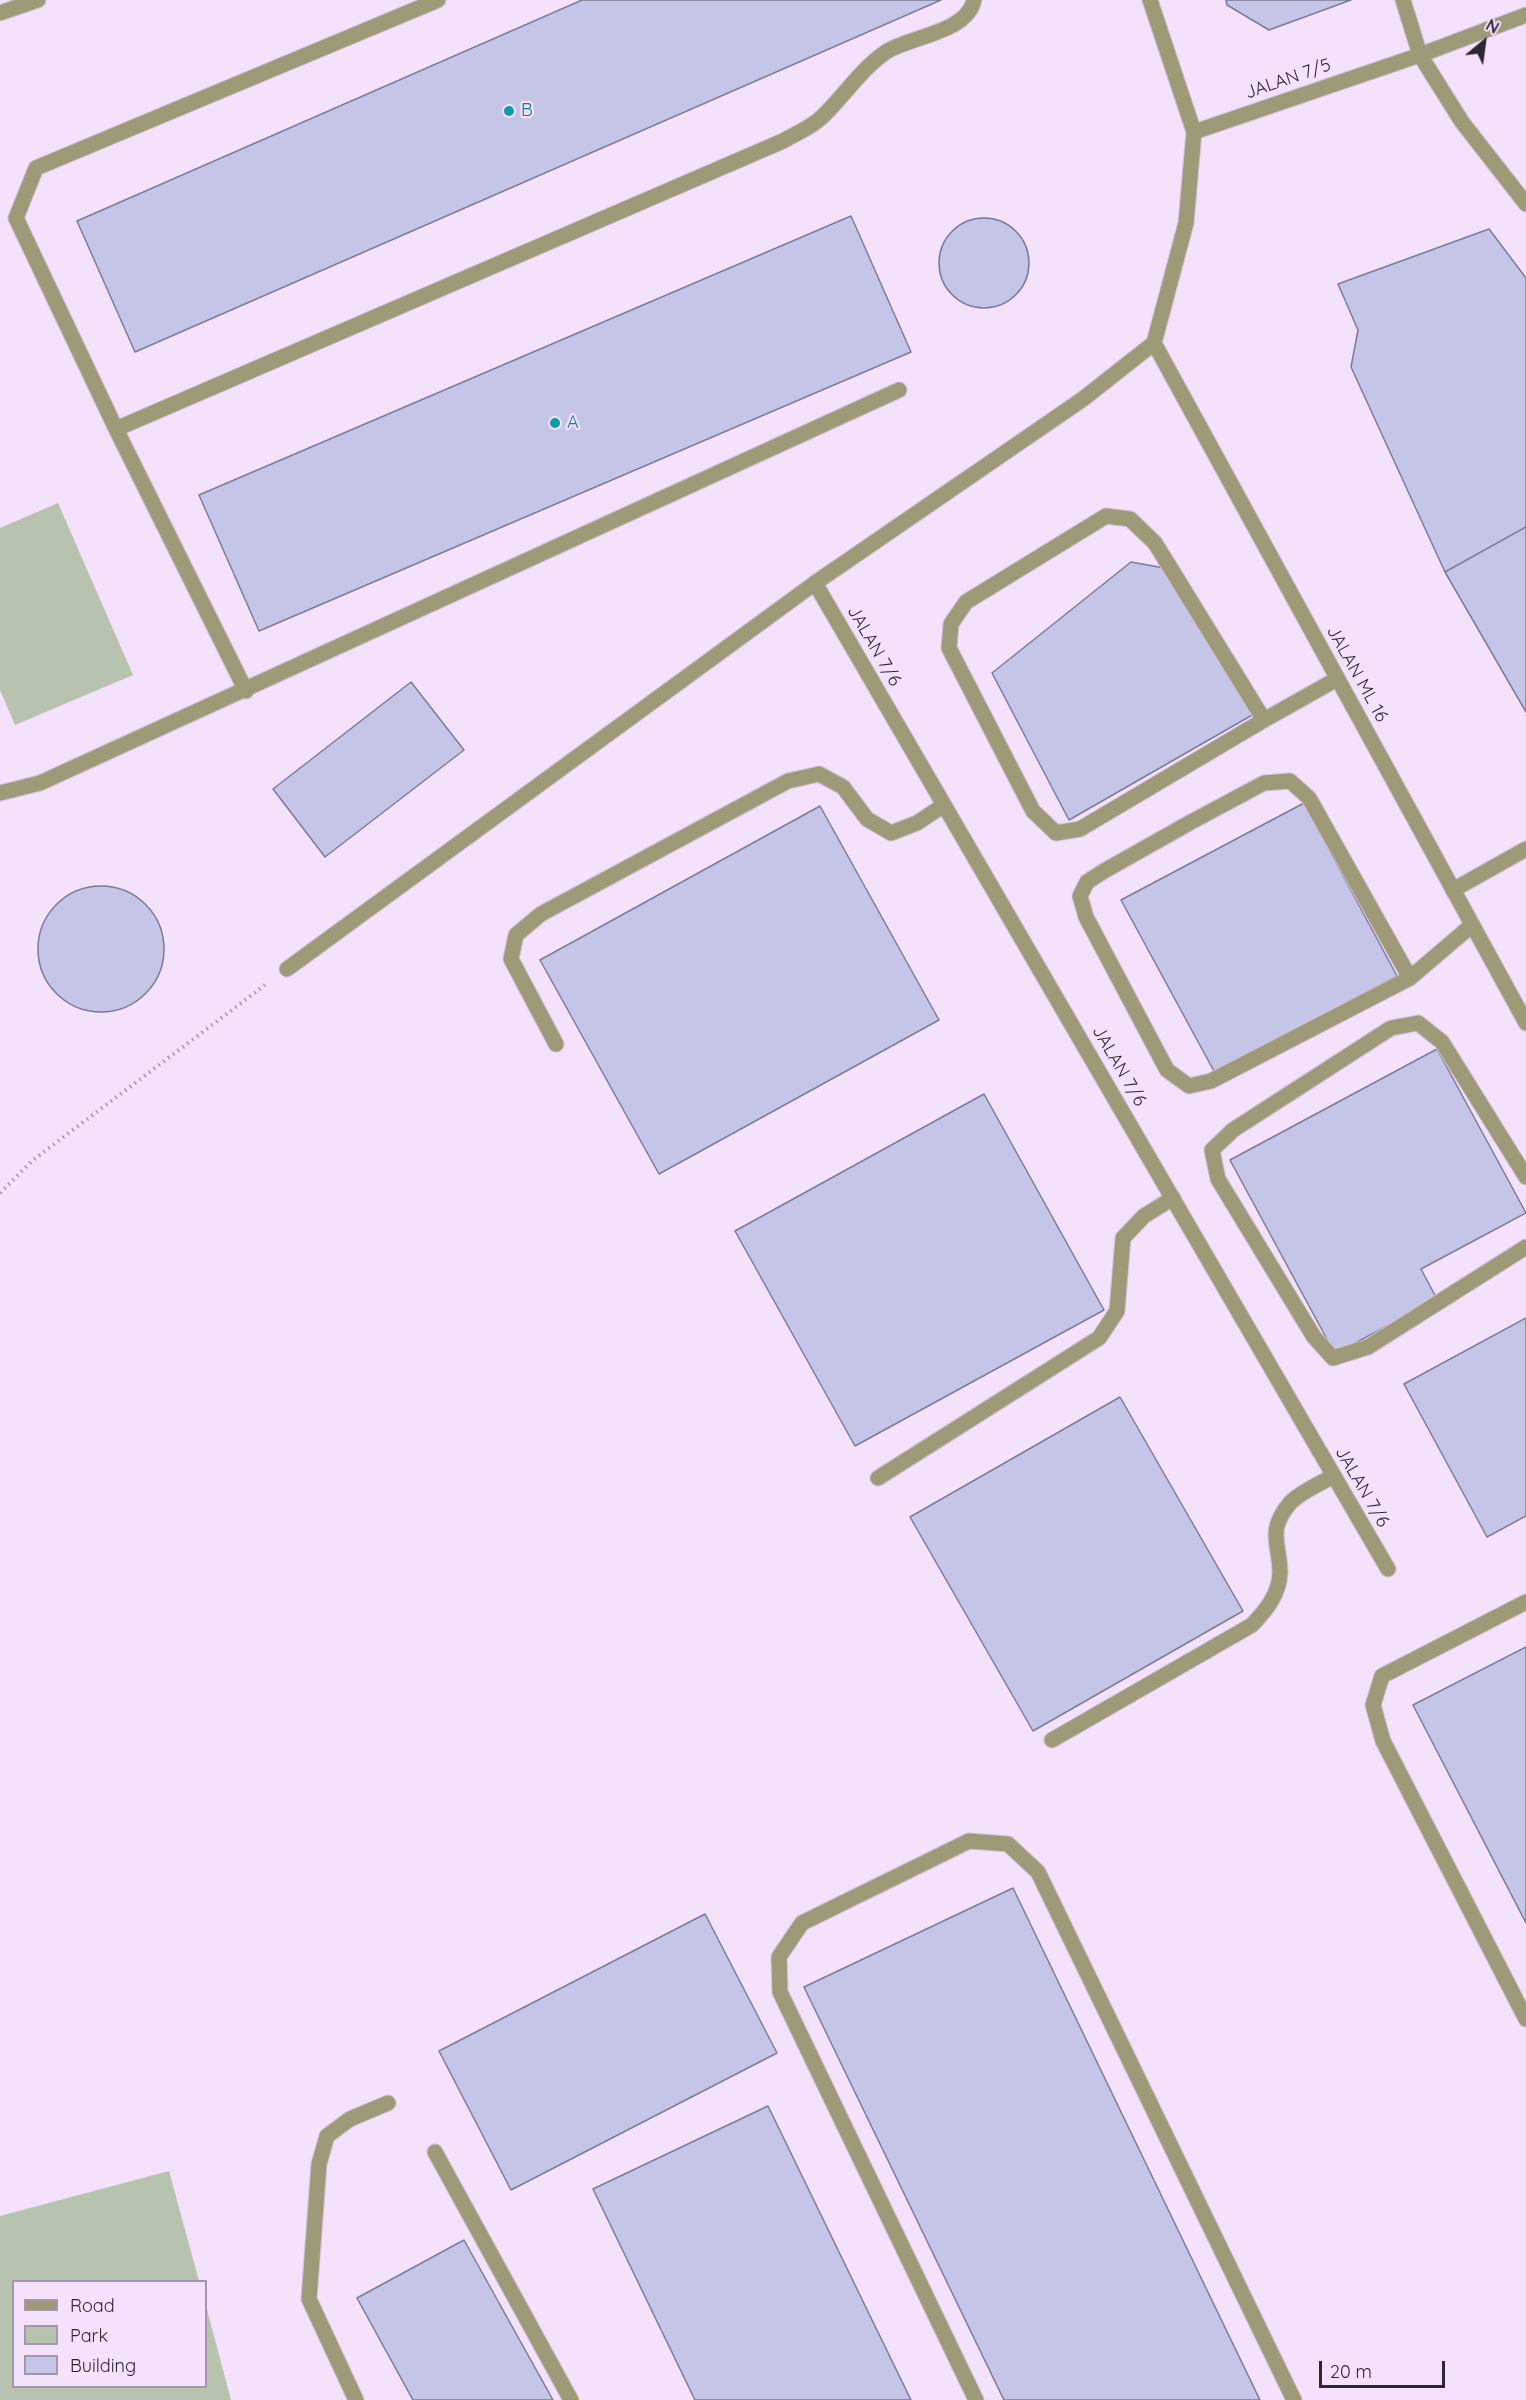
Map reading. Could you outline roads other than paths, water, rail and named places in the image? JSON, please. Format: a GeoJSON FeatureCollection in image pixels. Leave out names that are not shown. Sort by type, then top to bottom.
{"type":"FeatureCollection","features":[{"type":"Feature","properties":{"kind":"street"},"geometry":{"type":"LineString","coordinates":[[0,14],[38,0]]}},
{"type":"Feature","properties":{"kind":"street"},"geometry":{"type":"LineString","coordinates":[[246,691],[116,429],[16,218],[36,168],[438,0]]}},
{"type":"Feature","properties":{"kind":"street"},"geometry":{"type":"LineString","coordinates":[[116,429],[783,141],[821,119],[847,88],[887,51],[953,25],[972,9],[974,0]]}},
{"type":"Feature","properties":{"kind":"street"},"geometry":{"type":"LineString","coordinates":[[287,969],[815,583],[1083,399],[1154,343],[1186,223],[1194,132],[1150,0]]}},
{"type":"Feature","properties":{"kind":"street"},"geometry":{"type":"LineString","coordinates":[[1403,0],[1420,55],[1462,122],[1526,204]]}},
{"type":"Feature","properties":{"kind":"street","name":"JALAN 7/5"},"geometry":{"type":"LineString","coordinates":[[1194,132],[1420,55],[1526,15]]}},
{"type":"Feature","properties":{"kind":"street","name":"JALAN ML 16"},"geometry":{"type":"LineString","coordinates":[[1154,343],[1526,1023]]}},
{"type":"Feature","properties":{"kind":"street"},"geometry":{"type":"LineString","coordinates":[[0,793],[40,783],[246,691],[899,390]]}},
{"type":"Feature","properties":{"kind":"street"},"geometry":{"type":"LineString","coordinates":[[1264,720],[1155,543],[1131,519],[1106,516],[966,602],[951,624],[949,648],[1033,811],[1056,833],[1080,829],[1337,679]]}},
{"type":"Feature","properties":{"kind":"street","name":"JALAN 7/6"},"geometry":{"type":"LineString","coordinates":[[815,583],[1388,1569]]}},
{"type":"Feature","properties":{"kind":"street"},"geometry":{"type":"LineString","coordinates":[[556,1044],[511,959],[516,935],[540,914],[788,781],[819,774],[843,788],[867,819],[891,833],[917,823],[944,805]]}},
{"type":"Feature","properties":{"kind":"street"},"geometry":{"type":"LineString","coordinates":[[1410,978],[1309,798],[1290,781],[1264,783],[1191,822],[1087,882],[1080,896],[1086,917],[1167,1070],[1189,1086],[1211,1081],[1410,978],[1472,925]]}},
{"type":"Feature","properties":{"kind":"street"},"geometry":{"type":"LineString","coordinates":[[1453,890],[1526,849]]}},
{"type":"Feature","properties":{"kind":"street"},"geometry":{"type":"LineString","coordinates":[[1526,1177],[1442,1042],[1418,1023],[1391,1028],[1233,1130],[1212,1150],[1218,1179],[1314,1337],[1333,1358],[1368,1347],[1526,1247]]}},
{"type":"Feature","properties":{"kind":"street"},"geometry":{"type":"LineString","coordinates":[[878,1478],[1099,1338],[1117,1311],[1123,1238],[1144,1216],[1173,1198]]}},
{"type":"Feature","properties":{"kind":"street"},"geometry":{"type":"LineString","coordinates":[[1052,1740],[1252,1625],[1271,1604],[1280,1575],[1274,1536],[1282,1516],[1291,1502],[1333,1476]]}},
{"type":"Feature","properties":{"kind":"street"},"geometry":{"type":"LineString","coordinates":[[1526,1602],[1382,1676],[1372,1706],[1383,1742],[1526,2019]]}},
{"type":"Feature","properties":{"kind":"street"},"geometry":{"type":"LineString","coordinates":[[976,2400],[780,1992],[779,1957],[802,1923],[969,1841],[1008,1844],[1038,1872],[1294,2400]]}},
{"type":"Feature","properties":{"kind":"street"},"geometry":{"type":"LineString","coordinates":[[356,2400],[309,2300],[320,2164],[327,2136],[350,2119],[388,2103]]}},
{"type":"Feature","properties":{"kind":"street"},"geometry":{"type":"LineString","coordinates":[[435,2152],[571,2400]]}},
{"type":"Feature","properties":{"kind":"place","name":"B"},"geometry":{"type":"Point","coordinates":[509,111]}},
{"type":"Feature","properties":{"kind":"place","name":"A"},"geometry":{"type":"Point","coordinates":[555,423]}}]}
